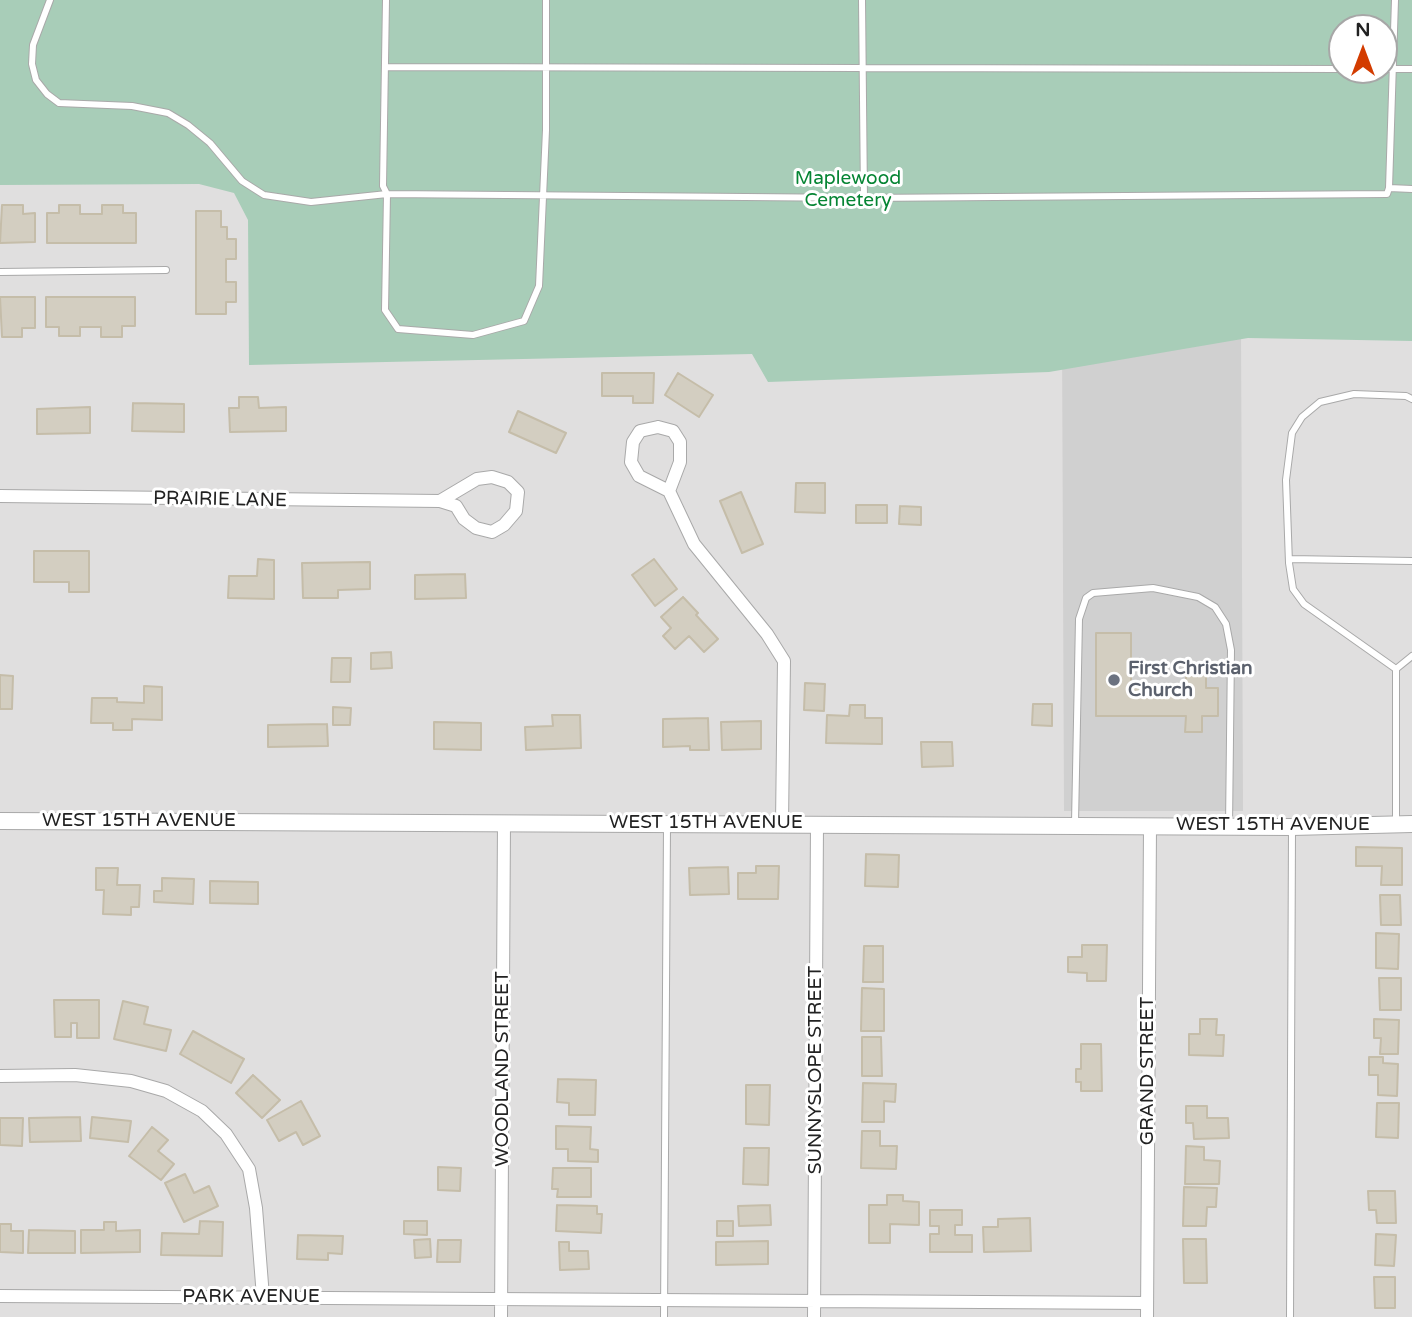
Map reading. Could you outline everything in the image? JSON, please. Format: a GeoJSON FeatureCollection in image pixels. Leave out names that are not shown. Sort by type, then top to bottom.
{"type":"FeatureCollection","features":[{"type":"Feature","properties":{"kind":"street"},"geometry":{"type":"LineString","coordinates":[[669,491],[680,462],[680,442],[673,431],[658,427],[640,431],[633,442],[631,462],[639,476],[669,491],[694,544],[767,634],[784,661],[782,823]]}},
{"type":"Feature","properties":{"kind":"street"},"geometry":{"type":"LineString","coordinates":[[492,477],[508,482],[518,492],[516,511],[505,525],[492,532],[476,528],[464,519],[456,506],[440,501],[477,479],[492,477]]}},
{"type":"Feature","properties":{"kind":"street","name":"PRAIRIE LANE"},"geometry":{"type":"LineString","coordinates":[[0,496],[440,501]]}},
{"type":"Feature","properties":{"kind":"street","name":"WEST 15TH AVENUE"},"geometry":{"type":"LineString","coordinates":[[0,821],[1292,827],[1404,824]]}},
{"type":"Feature","properties":{"kind":"street","name":"WOODLAND STREET"},"geometry":{"type":"LineString","coordinates":[[501,1317],[505,822]]}},
{"type":"Feature","properties":{"kind":"street","name":"SUNNYSLOPE STREET"},"geometry":{"type":"LineString","coordinates":[[814,1317],[817,824]]}},
{"type":"Feature","properties":{"kind":"street","name":"GRAND STREET"},"geometry":{"type":"LineString","coordinates":[[1147,1317],[1150,826]]}},
{"type":"Feature","properties":{"kind":"street"},"geometry":{"type":"LineString","coordinates":[[0,1076],[75,1075],[131,1081],[166,1091],[202,1111],[226,1134],[249,1169],[256,1209],[263,1297]]}},
{"type":"Feature","properties":{"kind":"street","name":"PARK AVENUE"},"geometry":{"type":"LineString","coordinates":[[0,1296],[1147,1303]]}},
{"type":"Feature","properties":{"kind":"lane"},"geometry":{"type":"LineString","coordinates":[[50,0],[33,44],[32,64],[36,80],[47,94],[59,103],[132,106],[167,113],[188,125],[210,143],[242,181],[264,195],[311,202],[387,194],[864,198],[1387,194],[1392,84]]}},
{"type":"Feature","properties":{"kind":"lane"},"geometry":{"type":"LineString","coordinates":[[386,0],[383,186],[387,194],[385,310],[398,329],[474,335],[524,321],[539,286],[546,0]]}},
{"type":"Feature","properties":{"kind":"lane"},"geometry":{"type":"LineString","coordinates":[[862,0],[864,198]]}},
{"type":"Feature","properties":{"kind":"lane"},"geometry":{"type":"LineString","coordinates":[[385,66],[1328,69]]}},
{"type":"Feature","properties":{"kind":"lane"},"geometry":{"type":"LineString","coordinates":[[1389,188],[1412,189]]}},
{"type":"Feature","properties":{"kind":"lane"},"geometry":{"type":"LineString","coordinates":[[0,272],[166,270]]}},
{"type":"Feature","properties":{"kind":"lane"},"geometry":{"type":"LineString","coordinates":[[1396,669],[1304,604],[1293,589],[1286,480],[1292,433],[1302,417],[1320,402],[1354,394],[1406,396],[1412,399]]}},
{"type":"Feature","properties":{"kind":"lane"},"geometry":{"type":"LineString","coordinates":[[1289,559],[1412,561]]}},
{"type":"Feature","properties":{"kind":"lane"},"geometry":{"type":"LineString","coordinates":[[1075,825],[1079,619],[1086,598],[1093,593],[1153,588],[1198,597],[1216,607],[1226,624],[1231,650],[1229,826]]}},
{"type":"Feature","properties":{"kind":"lane"},"geometry":{"type":"LineString","coordinates":[[1396,669],[1412,656]]}},
{"type":"Feature","properties":{"kind":"lane"},"geometry":{"type":"LineString","coordinates":[[1396,669],[1404,824]]}},
{"type":"Feature","properties":{"kind":"lane"},"geometry":{"type":"LineString","coordinates":[[664,1317],[667,823]]}},
{"type":"Feature","properties":{"kind":"lane"},"geometry":{"type":"LineString","coordinates":[[1290,1317],[1292,827]]}},
{"type":"Feature","properties":{"kind":"shaded area"},"geometry":{"type":"Polygon","coordinates":[[[0,0],[1412,0],[1412,1317],[0,1317],[0,0]]]}},
{"type":"Feature","properties":{"kind":"shaded area"},"geometry":{"type":"Polygon","coordinates":[[[1241,328],[1243,811],[1064,811],[1062,329],[1241,328]]]}},
{"type":"Feature","properties":{"kind":"green space","name":"Maplewood Cemetery"},"geometry":{"type":"Polygon","coordinates":[[[0,0],[1412,0],[1412,341],[1248,338],[1049,372],[768,382],[752,354],[249,365],[248,220],[234,193],[199,184],[0,185],[0,0]]]}},
{"type":"Feature","properties":{"kind":"building"},"geometry":{"type":"Polygon","coordinates":[[[2,205],[23,205],[23,214],[35,213],[35,242],[0,243],[2,205]]]}},
{"type":"Feature","properties":{"kind":"building"},"geometry":{"type":"Polygon","coordinates":[[[59,205],[80,205],[80,214],[102,214],[102,205],[123,205],[123,213],[136,213],[136,243],[47,243],[47,213],[59,213],[59,205]]]}},
{"type":"Feature","properties":{"kind":"building"},"geometry":{"type":"Polygon","coordinates":[[[196,211],[221,211],[221,227],[227,227],[227,239],[236,239],[236,259],[226,259],[226,282],[236,282],[236,302],[226,302],[226,314],[196,314],[196,211]]]}},
{"type":"Feature","properties":{"kind":"building"},"geometry":{"type":"Polygon","coordinates":[[[0,297],[35,297],[35,328],[22,328],[22,337],[2,337],[0,297]]]}},
{"type":"Feature","properties":{"kind":"building"},"geometry":{"type":"Polygon","coordinates":[[[46,297],[135,297],[135,326],[122,326],[122,337],[101,337],[101,327],[80,327],[80,336],[59,336],[59,327],[46,327],[46,297]]]}},
{"type":"Feature","properties":{"kind":"building"},"geometry":{"type":"Polygon","coordinates":[[[602,373],[654,373],[653,403],[633,403],[633,396],[602,396],[602,373]]]}},
{"type":"Feature","properties":{"kind":"building"},"geometry":{"type":"Polygon","coordinates":[[[678,373],[713,395],[699,417],[665,395],[678,373]]]}},
{"type":"Feature","properties":{"kind":"building"},"geometry":{"type":"Polygon","coordinates":[[[239,397],[258,397],[259,408],[286,407],[286,431],[230,432],[229,408],[239,408],[239,397]]]}},
{"type":"Feature","properties":{"kind":"building"},"geometry":{"type":"Polygon","coordinates":[[[133,403],[184,404],[184,432],[132,431],[133,403]]]}},
{"type":"Feature","properties":{"kind":"building"},"geometry":{"type":"Polygon","coordinates":[[[90,407],[90,433],[37,434],[37,409],[90,407]]]}},
{"type":"Feature","properties":{"kind":"building"},"geometry":{"type":"Polygon","coordinates":[[[518,411],[566,433],[556,453],[509,432],[518,411]]]}},
{"type":"Feature","properties":{"kind":"building"},"geometry":{"type":"Polygon","coordinates":[[[796,483],[825,483],[825,513],[795,512],[796,483]]]}},
{"type":"Feature","properties":{"kind":"building"},"geometry":{"type":"Polygon","coordinates":[[[741,492],[763,544],[742,553],[720,501],[741,492]]]}},
{"type":"Feature","properties":{"kind":"building"},"geometry":{"type":"Polygon","coordinates":[[[856,505],[887,505],[887,523],[856,523],[856,505]]]}},
{"type":"Feature","properties":{"kind":"building"},"geometry":{"type":"Polygon","coordinates":[[[900,506],[921,507],[921,525],[899,524],[900,506]]]}},
{"type":"Feature","properties":{"kind":"building"},"geometry":{"type":"Polygon","coordinates":[[[34,551],[89,551],[89,592],[69,592],[69,582],[34,582],[34,551]]]}},
{"type":"Feature","properties":{"kind":"building"},"geometry":{"type":"Polygon","coordinates":[[[258,559],[274,560],[274,599],[228,598],[229,576],[257,576],[258,559]]]}},
{"type":"Feature","properties":{"kind":"building"},"geometry":{"type":"Polygon","coordinates":[[[654,559],[677,589],[655,606],[632,575],[654,559]]]}},
{"type":"Feature","properties":{"kind":"building"},"geometry":{"type":"Polygon","coordinates":[[[370,562],[370,589],[338,590],[338,598],[303,598],[302,563],[370,562]]]}},
{"type":"Feature","properties":{"kind":"building"},"geometry":{"type":"Polygon","coordinates":[[[465,574],[466,598],[415,599],[415,575],[465,574]]]}},
{"type":"Feature","properties":{"kind":"building"},"geometry":{"type":"Polygon","coordinates":[[[683,597],[718,639],[704,652],[689,636],[675,649],[663,636],[671,628],[661,617],[683,597]]]}},
{"type":"Feature","properties":{"kind":"building","name":"First Christian Church"},"geometry":{"type":"Polygon","coordinates":[[[1096,633],[1131,633],[1131,685],[1186,685],[1186,674],[1206,674],[1206,688],[1218,688],[1218,716],[1202,716],[1202,732],[1185,732],[1186,716],[1096,716],[1096,633]]]}},
{"type":"Feature","properties":{"kind":"building"},"geometry":{"type":"Polygon","coordinates":[[[391,652],[392,668],[371,669],[371,653],[391,652]]]}},
{"type":"Feature","properties":{"kind":"building"},"geometry":{"type":"Polygon","coordinates":[[[332,658],[351,658],[350,682],[331,682],[332,658]]]}},
{"type":"Feature","properties":{"kind":"building"},"geometry":{"type":"Polygon","coordinates":[[[0,675],[13,676],[12,709],[0,709],[0,675]]]}},
{"type":"Feature","properties":{"kind":"building"},"geometry":{"type":"Polygon","coordinates":[[[805,683],[825,684],[824,711],[804,710],[805,683]]]}},
{"type":"Feature","properties":{"kind":"building"},"geometry":{"type":"Polygon","coordinates":[[[144,686],[162,687],[162,720],[132,719],[132,730],[113,730],[113,723],[91,723],[92,698],[117,698],[117,702],[144,703],[144,686]]]}},
{"type":"Feature","properties":{"kind":"building"},"geometry":{"type":"Polygon","coordinates":[[[1033,704],[1052,704],[1052,726],[1032,725],[1033,704]]]}},
{"type":"Feature","properties":{"kind":"building"},"geometry":{"type":"Polygon","coordinates":[[[850,705],[865,705],[865,718],[882,718],[882,744],[826,743],[827,715],[849,716],[850,705]]]}},
{"type":"Feature","properties":{"kind":"building"},"geometry":{"type":"Polygon","coordinates":[[[333,707],[351,708],[350,725],[333,725],[333,707]]]}},
{"type":"Feature","properties":{"kind":"building"},"geometry":{"type":"Polygon","coordinates":[[[552,715],[580,715],[581,748],[526,750],[525,727],[553,726],[552,715]]]}},
{"type":"Feature","properties":{"kind":"building"},"geometry":{"type":"Polygon","coordinates":[[[708,718],[709,750],[690,750],[690,746],[663,747],[663,719],[708,718]]]}},
{"type":"Feature","properties":{"kind":"building"},"geometry":{"type":"Polygon","coordinates":[[[761,721],[761,749],[722,750],[721,722],[761,721]]]}},
{"type":"Feature","properties":{"kind":"building"},"geometry":{"type":"Polygon","coordinates":[[[434,722],[481,723],[481,750],[434,749],[434,722]]]}},
{"type":"Feature","properties":{"kind":"building"},"geometry":{"type":"Polygon","coordinates":[[[327,724],[328,746],[268,747],[268,725],[327,724]]]}},
{"type":"Feature","properties":{"kind":"building"},"geometry":{"type":"Polygon","coordinates":[[[921,742],[952,742],[953,766],[922,767],[921,742]]]}},
{"type":"Feature","properties":{"kind":"building"},"geometry":{"type":"Polygon","coordinates":[[[1356,847],[1402,848],[1402,885],[1381,885],[1382,866],[1356,866],[1356,847]]]}},
{"type":"Feature","properties":{"kind":"building"},"geometry":{"type":"Polygon","coordinates":[[[866,854],[899,855],[898,887],[865,886],[866,854]]]}},
{"type":"Feature","properties":{"kind":"building"},"geometry":{"type":"Polygon","coordinates":[[[756,866],[779,866],[778,899],[738,899],[738,873],[756,873],[756,866]]]}},
{"type":"Feature","properties":{"kind":"building"},"geometry":{"type":"Polygon","coordinates":[[[728,867],[729,894],[690,895],[689,868],[728,867]]]}},
{"type":"Feature","properties":{"kind":"building"},"geometry":{"type":"Polygon","coordinates":[[[96,868],[118,868],[117,885],[140,885],[139,907],[131,907],[131,915],[103,914],[104,890],[96,890],[96,868]]]}},
{"type":"Feature","properties":{"kind":"building"},"geometry":{"type":"Polygon","coordinates":[[[162,878],[194,879],[193,904],[154,902],[154,891],[162,891],[162,878]]]}},
{"type":"Feature","properties":{"kind":"building"},"geometry":{"type":"Polygon","coordinates":[[[210,881],[258,882],[258,904],[210,903],[210,881]]]}},
{"type":"Feature","properties":{"kind":"building"},"geometry":{"type":"Polygon","coordinates":[[[1380,895],[1400,895],[1401,925],[1381,925],[1380,895]]]}},
{"type":"Feature","properties":{"kind":"building"},"geometry":{"type":"Polygon","coordinates":[[[1376,933],[1399,934],[1398,969],[1376,968],[1376,933]]]}},
{"type":"Feature","properties":{"kind":"building"},"geometry":{"type":"Polygon","coordinates":[[[1082,945],[1107,945],[1106,981],[1087,981],[1087,973],[1068,972],[1068,957],[1082,957],[1082,945]]]}},
{"type":"Feature","properties":{"kind":"building"},"geometry":{"type":"Polygon","coordinates":[[[864,946],[883,946],[883,982],[863,982],[864,946]]]}},
{"type":"Feature","properties":{"kind":"building"},"geometry":{"type":"Polygon","coordinates":[[[1379,978],[1401,978],[1401,1010],[1380,1010],[1379,978]]]}},
{"type":"Feature","properties":{"kind":"building"},"geometry":{"type":"Polygon","coordinates":[[[862,988],[884,989],[884,1031],[861,1031],[862,988]]]}},
{"type":"Feature","properties":{"kind":"building"},"geometry":{"type":"Polygon","coordinates":[[[54,1000],[99,1000],[99,1038],[77,1038],[77,1023],[71,1023],[71,1037],[55,1037],[54,1000]]]}},
{"type":"Feature","properties":{"kind":"building"},"geometry":{"type":"Polygon","coordinates":[[[123,1001],[148,1007],[144,1024],[171,1030],[166,1051],[114,1039],[123,1001]]]}},
{"type":"Feature","properties":{"kind":"building"},"geometry":{"type":"Polygon","coordinates":[[[1200,1019],[1217,1019],[1216,1035],[1224,1035],[1223,1056],[1189,1055],[1189,1034],[1200,1034],[1200,1019]]]}},
{"type":"Feature","properties":{"kind":"building"},"geometry":{"type":"Polygon","coordinates":[[[1374,1019],[1399,1020],[1398,1054],[1380,1054],[1381,1038],[1374,1038],[1374,1019]]]}},
{"type":"Feature","properties":{"kind":"building"},"geometry":{"type":"Polygon","coordinates":[[[193,1031],[244,1059],[231,1083],[180,1054],[193,1031]]]}},
{"type":"Feature","properties":{"kind":"building"},"geometry":{"type":"Polygon","coordinates":[[[862,1037],[881,1037],[882,1076],[862,1076],[862,1037]]]}},
{"type":"Feature","properties":{"kind":"building"},"geometry":{"type":"Polygon","coordinates":[[[1081,1044],[1101,1044],[1102,1091],[1081,1091],[1081,1082],[1076,1082],[1076,1069],[1081,1069],[1081,1044]]]}},
{"type":"Feature","properties":{"kind":"building"},"geometry":{"type":"Polygon","coordinates":[[[1369,1057],[1383,1057],[1383,1063],[1398,1064],[1397,1096],[1378,1095],[1378,1075],[1369,1075],[1369,1057]]]}},
{"type":"Feature","properties":{"kind":"building"},"geometry":{"type":"Polygon","coordinates":[[[253,1075],[280,1100],[262,1118],[236,1093],[253,1075]]]}},
{"type":"Feature","properties":{"kind":"building"},"geometry":{"type":"Polygon","coordinates":[[[558,1079],[596,1080],[595,1115],[569,1115],[569,1103],[557,1102],[558,1079]]]}},
{"type":"Feature","properties":{"kind":"building"},"geometry":{"type":"Polygon","coordinates":[[[863,1083],[896,1084],[895,1102],[884,1101],[884,1122],[862,1122],[863,1083]]]}},
{"type":"Feature","properties":{"kind":"building"},"geometry":{"type":"Polygon","coordinates":[[[746,1085],[770,1085],[769,1125],[746,1124],[746,1085]]]}},
{"type":"Feature","properties":{"kind":"building"},"geometry":{"type":"Polygon","coordinates":[[[301,1101],[320,1136],[303,1145],[296,1132],[279,1141],[267,1120],[301,1101]]]}},
{"type":"Feature","properties":{"kind":"building"},"geometry":{"type":"Polygon","coordinates":[[[1377,1103],[1399,1103],[1398,1138],[1376,1137],[1377,1103]]]}},
{"type":"Feature","properties":{"kind":"building"},"geometry":{"type":"Polygon","coordinates":[[[1186,1106],[1207,1106],[1207,1118],[1228,1118],[1229,1138],[1194,1139],[1193,1123],[1186,1123],[1186,1106]]]}},
{"type":"Feature","properties":{"kind":"building"},"geometry":{"type":"Polygon","coordinates":[[[80,1117],[81,1141],[30,1142],[29,1118],[80,1117]]]}},
{"type":"Feature","properties":{"kind":"building"},"geometry":{"type":"Polygon","coordinates":[[[92,1117],[131,1121],[128,1142],[90,1138],[92,1117]]]}},
{"type":"Feature","properties":{"kind":"building"},"geometry":{"type":"Polygon","coordinates":[[[0,1118],[23,1118],[22,1146],[0,1145],[0,1118]]]}},
{"type":"Feature","properties":{"kind":"building"},"geometry":{"type":"Polygon","coordinates":[[[556,1126],[591,1127],[590,1149],[598,1150],[598,1162],[568,1161],[568,1149],[556,1149],[556,1126]]]}},
{"type":"Feature","properties":{"kind":"building"},"geometry":{"type":"Polygon","coordinates":[[[152,1127],[168,1140],[158,1151],[174,1164],[161,1180],[129,1156],[152,1127]]]}},
{"type":"Feature","properties":{"kind":"building"},"geometry":{"type":"Polygon","coordinates":[[[862,1131],[880,1131],[880,1146],[897,1146],[896,1169],[861,1168],[862,1131]]]}},
{"type":"Feature","properties":{"kind":"building"},"geometry":{"type":"Polygon","coordinates":[[[1186,1146],[1204,1147],[1204,1160],[1220,1161],[1219,1184],[1185,1184],[1186,1146]]]}},
{"type":"Feature","properties":{"kind":"building"},"geometry":{"type":"Polygon","coordinates":[[[744,1148],[769,1148],[768,1185],[743,1184],[744,1148]]]}},
{"type":"Feature","properties":{"kind":"building"},"geometry":{"type":"Polygon","coordinates":[[[438,1167],[461,1168],[460,1191],[438,1190],[438,1167]]]}},
{"type":"Feature","properties":{"kind":"building"},"geometry":{"type":"Polygon","coordinates":[[[553,1168],[591,1168],[591,1197],[557,1197],[558,1189],[552,1189],[553,1168]]]}},
{"type":"Feature","properties":{"kind":"building"},"geometry":{"type":"Polygon","coordinates":[[[185,1174],[194,1193],[209,1186],[218,1206],[184,1222],[165,1183],[185,1174]]]}},
{"type":"Feature","properties":{"kind":"building"},"geometry":{"type":"Polygon","coordinates":[[[1184,1187],[1217,1188],[1216,1207],[1207,1207],[1206,1226],[1183,1226],[1184,1187]]]}},
{"type":"Feature","properties":{"kind":"building"},"geometry":{"type":"Polygon","coordinates":[[[1368,1191],[1395,1191],[1396,1223],[1377,1223],[1376,1210],[1369,1210],[1368,1191]]]}},
{"type":"Feature","properties":{"kind":"building"},"geometry":{"type":"Polygon","coordinates":[[[887,1195],[903,1195],[903,1201],[919,1202],[919,1225],[890,1224],[890,1243],[869,1243],[869,1205],[887,1205],[887,1195]]]}},
{"type":"Feature","properties":{"kind":"building"},"geometry":{"type":"Polygon","coordinates":[[[557,1205],[597,1206],[597,1214],[602,1214],[601,1233],[556,1231],[557,1205]]]}},
{"type":"Feature","properties":{"kind":"building"},"geometry":{"type":"Polygon","coordinates":[[[770,1205],[771,1225],[739,1226],[738,1206],[770,1205]]]}},
{"type":"Feature","properties":{"kind":"building"},"geometry":{"type":"Polygon","coordinates":[[[930,1210],[962,1210],[962,1225],[955,1225],[955,1235],[972,1235],[972,1252],[930,1252],[930,1234],[939,1234],[939,1226],[930,1226],[930,1210]]]}},
{"type":"Feature","properties":{"kind":"building"},"geometry":{"type":"Polygon","coordinates":[[[1030,1218],[1031,1251],[984,1252],[983,1227],[998,1227],[998,1219],[1030,1218]]]}},
{"type":"Feature","properties":{"kind":"building"},"geometry":{"type":"Polygon","coordinates":[[[200,1221],[223,1222],[222,1256],[161,1255],[162,1233],[199,1234],[200,1221]]]}},
{"type":"Feature","properties":{"kind":"building"},"geometry":{"type":"Polygon","coordinates":[[[404,1221],[427,1221],[427,1235],[404,1234],[404,1221]]]}},
{"type":"Feature","properties":{"kind":"building"},"geometry":{"type":"Polygon","coordinates":[[[717,1221],[733,1221],[733,1236],[717,1236],[717,1221]]]}},
{"type":"Feature","properties":{"kind":"building"},"geometry":{"type":"Polygon","coordinates":[[[104,1222],[116,1222],[116,1231],[140,1230],[140,1252],[81,1253],[81,1230],[104,1230],[104,1222]]]}},
{"type":"Feature","properties":{"kind":"building"},"geometry":{"type":"Polygon","coordinates":[[[0,1224],[11,1224],[11,1231],[23,1231],[23,1253],[0,1252],[0,1224]]]}},
{"type":"Feature","properties":{"kind":"building"},"geometry":{"type":"Polygon","coordinates":[[[29,1230],[75,1231],[75,1253],[28,1253],[29,1230]]]}},
{"type":"Feature","properties":{"kind":"building"},"geometry":{"type":"Polygon","coordinates":[[[1376,1234],[1396,1235],[1394,1266],[1375,1265],[1376,1234]]]}},
{"type":"Feature","properties":{"kind":"building"},"geometry":{"type":"Polygon","coordinates":[[[298,1235],[343,1236],[342,1254],[328,1253],[328,1260],[297,1259],[298,1235]]]}},
{"type":"Feature","properties":{"kind":"building"},"geometry":{"type":"Polygon","coordinates":[[[430,1239],[431,1257],[415,1258],[414,1240],[430,1239]]]}},
{"type":"Feature","properties":{"kind":"building"},"geometry":{"type":"Polygon","coordinates":[[[1183,1239],[1206,1239],[1207,1283],[1184,1283],[1183,1239]]]}},
{"type":"Feature","properties":{"kind":"building"},"geometry":{"type":"Polygon","coordinates":[[[438,1240],[461,1240],[460,1262],[437,1262],[438,1240]]]}},
{"type":"Feature","properties":{"kind":"building"},"geometry":{"type":"Polygon","coordinates":[[[768,1241],[768,1264],[716,1265],[716,1242],[768,1241]]]}},
{"type":"Feature","properties":{"kind":"building"},"geometry":{"type":"Polygon","coordinates":[[[559,1242],[569,1242],[569,1251],[588,1251],[589,1269],[560,1270],[559,1242]]]}},
{"type":"Feature","properties":{"kind":"building"},"geometry":{"type":"Polygon","coordinates":[[[1374,1277],[1395,1277],[1395,1308],[1375,1308],[1374,1277]]]}},
{"type":"Feature","properties":{"kind":"place","name":"First Christian Church"},"geometry":{"type":"Point","coordinates":[1114,680]}}]}
